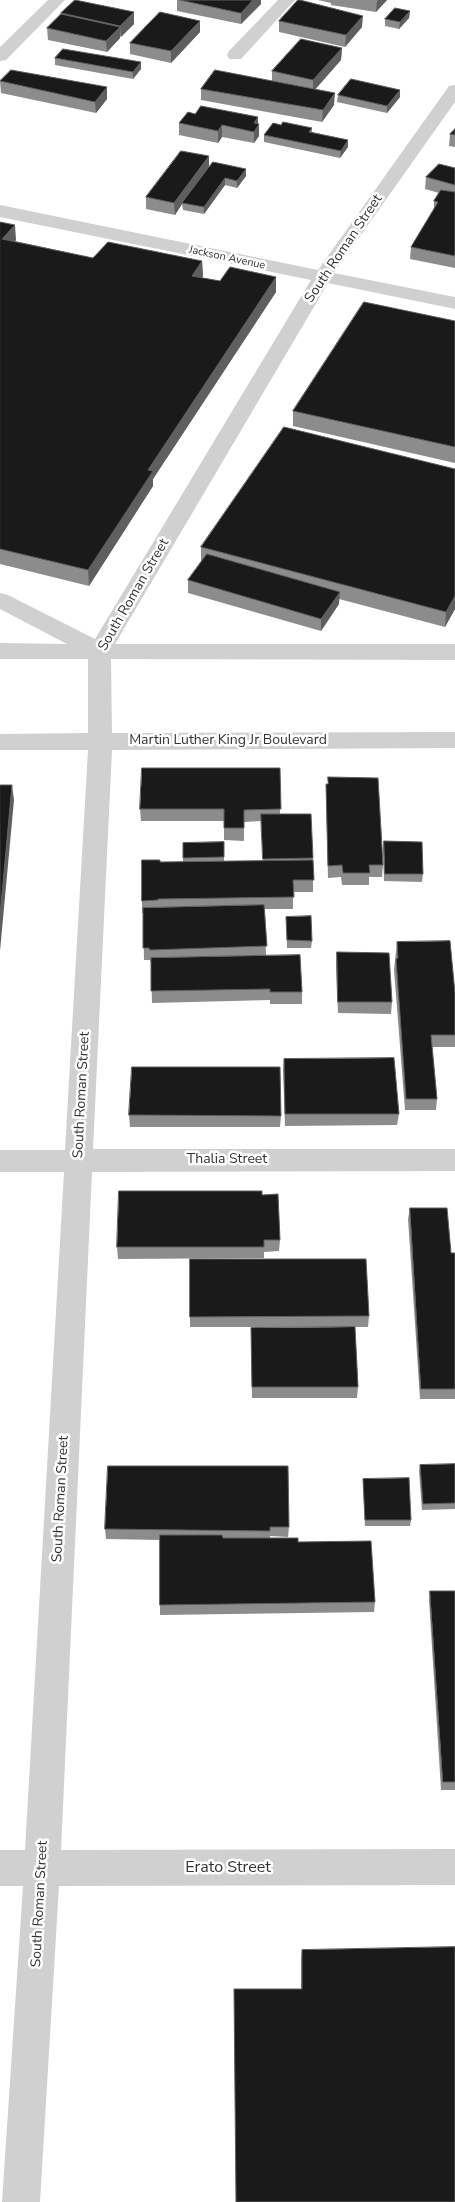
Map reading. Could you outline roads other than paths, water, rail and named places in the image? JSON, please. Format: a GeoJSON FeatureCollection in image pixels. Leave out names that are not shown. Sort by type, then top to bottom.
{"type":"FeatureCollection","features":[{"type":"Feature","properties":{"kind":"street"},"geometry":{"type":"LineString","coordinates":[[0,56],[57,0]]}},
{"type":"Feature","properties":{"kind":"street"},"geometry":{"type":"LineString","coordinates":[[235,55],[287,0]]}},
{"type":"Feature","properties":{"kind":"street","name":"South Roman Street"},"geometry":{"type":"LineString","coordinates":[[21,2202],[42,1868],[79,1160],[100,742],[99,651],[322,277],[455,90]]}},
{"type":"Feature","properties":{"kind":"street","name":"Jackson Avenue"},"geometry":{"type":"LineString","coordinates":[[0,211],[455,303]]}},
{"type":"Feature","properties":{"kind":"street"},"geometry":{"type":"LineString","coordinates":[[0,600],[99,651]]}},
{"type":"Feature","properties":{"kind":"street"},"geometry":{"type":"LineString","coordinates":[[0,651],[455,652]]}},
{"type":"Feature","properties":{"kind":"street","name":"Martin Luther King Jr Boulevard"},"geometry":{"type":"LineString","coordinates":[[0,742],[455,740]]}},
{"type":"Feature","properties":{"kind":"street","name":"Thalia Street"},"geometry":{"type":"LineString","coordinates":[[0,1161],[455,1160]]}},
{"type":"Feature","properties":{"kind":"street","name":"Erato Street"},"geometry":{"type":"LineString","coordinates":[[0,1868],[455,1867]]}}]}
